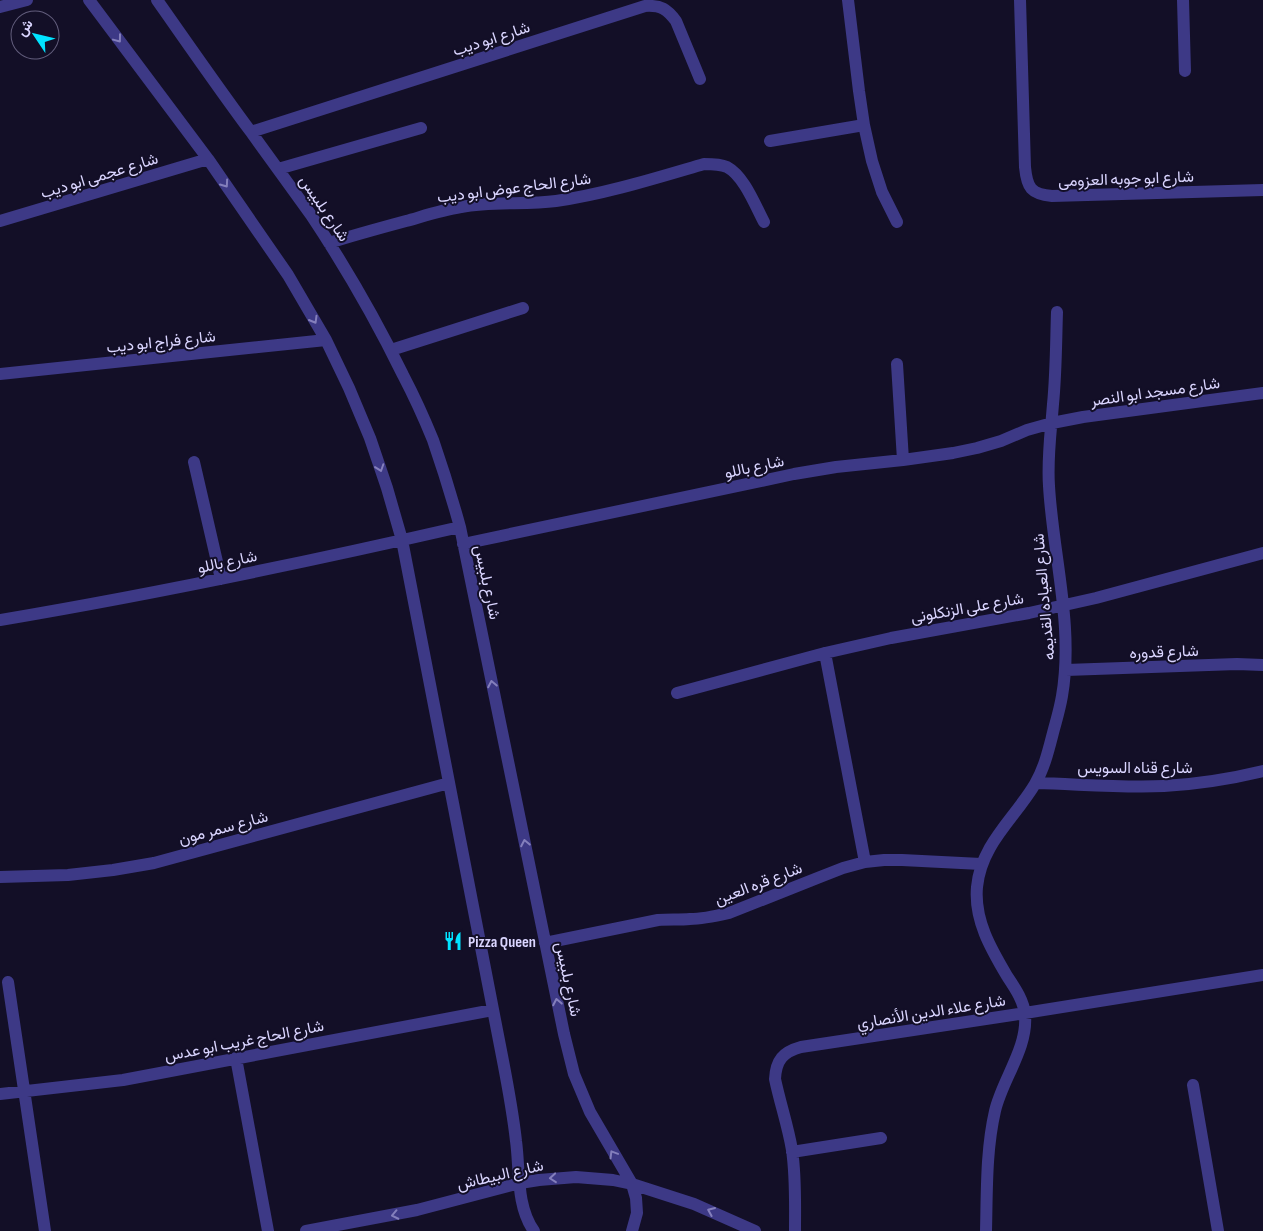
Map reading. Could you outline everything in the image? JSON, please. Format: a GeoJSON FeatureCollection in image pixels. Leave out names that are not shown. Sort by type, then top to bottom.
{"type":"FeatureCollection","features":[{"type":"Feature","properties":{"kind":"street"},"geometry":{"type":"LineString","coordinates":[[0,7],[27,0]]}},
{"type":"Feature","properties":{"kind":"street"},"geometry":{"type":"LineString","coordinates":[[89,0],[208,159],[288,275],[326,340],[370,438],[402,540],[511,1107],[521,1198],[524,1213],[534,1231]]}},
{"type":"Feature","properties":{"kind":"street","name":"شارع بلبيس"},"geometry":{"type":"LineString","coordinates":[[156,0],[278,168],[329,243],[391,350],[432,439],[448,483],[460,527],[545,943],[574,1074],[590,1112],[632,1184],[636,1198],[636,1213],[632,1231]]}},
{"type":"Feature","properties":{"kind":"street"},"geometry":{"type":"LineString","coordinates":[[848,0],[864,125],[872,161],[882,192],[897,222]]}},
{"type":"Feature","properties":{"kind":"street","name":"شارع ابو جوبه العزومى"},"geometry":{"type":"LineString","coordinates":[[1020,0],[1025,167],[1026,180],[1032,190],[1040,195],[1052,196],[1263,190]]}},
{"type":"Feature","properties":{"kind":"street"},"geometry":{"type":"LineString","coordinates":[[1183,0],[1185,71]]}},
{"type":"Feature","properties":{"kind":"street","name":"شارع ابو ديب"},"geometry":{"type":"LineString","coordinates":[[251,132],[645,6],[654,5],[664,8],[671,14],[676,21],[700,79]]}},
{"type":"Feature","properties":{"kind":"street"},"geometry":{"type":"LineString","coordinates":[[770,141],[864,125]]}},
{"type":"Feature","properties":{"kind":"street"},"geometry":{"type":"LineString","coordinates":[[278,168],[421,128]]}},
{"type":"Feature","properties":{"kind":"street","name":"شارع عجمى ابو ديب"},"geometry":{"type":"LineString","coordinates":[[0,221],[208,159]]}},
{"type":"Feature","properties":{"kind":"street","name":"شارع الحاج عوض ابو ديب"},"geometry":{"type":"LineString","coordinates":[[329,243],[439,211],[484,204],[530,203],[579,197],[704,164],[726,166],[735,172],[742,181],[764,222]]}},
{"type":"Feature","properties":{"kind":"street"},"geometry":{"type":"LineString","coordinates":[[391,350],[523,308]]}},
{"type":"Feature","properties":{"kind":"street","name":"شارع العياده القديمه"},"geometry":{"type":"LineString","coordinates":[[986,1231],[990,1140],[995,1110],[1004,1083],[1023,1039],[1025,1013],[1020,998],[990,946],[982,928],[977,910],[977,887],[982,864],[990,845],[1036,783],[1047,756],[1062,699],[1066,670],[1063,605],[1049,489],[1048,460],[1058,312]]}},
{"type":"Feature","properties":{"kind":"street","name":"شارع فراج ابو ديب"},"geometry":{"type":"LineString","coordinates":[[0,374],[326,340]]}},
{"type":"Feature","properties":{"kind":"street"},"geometry":{"type":"LineString","coordinates":[[897,364],[903,460]]}},
{"type":"Feature","properties":{"kind":"street","name":"شارع مسجد ابو النصر"},"geometry":{"type":"LineString","coordinates":[[1052,423],[1083,417],[1263,393]]}},
{"type":"Feature","properties":{"kind":"street","name":"شارع باللو"},"geometry":{"type":"LineString","coordinates":[[463,544],[794,474],[977,448],[1052,423]]}},
{"type":"Feature","properties":{"kind":"street"},"geometry":{"type":"LineString","coordinates":[[194,462],[221,579]]}},
{"type":"Feature","properties":{"kind":"street","name":"شارع باللو"},"geometry":{"type":"LineString","coordinates":[[0,620],[221,579],[460,527]]}},
{"type":"Feature","properties":{"kind":"street","name":"شارع على الزنكلونى"},"geometry":{"type":"LineString","coordinates":[[677,692],[825,652],[1029,613],[1104,596],[1263,553]]}},
{"type":"Feature","properties":{"kind":"street"},"geometry":{"type":"LineString","coordinates":[[825,652],[865,862]]}},
{"type":"Feature","properties":{"kind":"street","name":"شارع قدوره"},"geometry":{"type":"LineString","coordinates":[[1066,670],[1236,664],[1263,665]]}},
{"type":"Feature","properties":{"kind":"street","name":"شارع قناه السويس"},"geometry":{"type":"LineString","coordinates":[[1036,783],[1135,787],[1163,786],[1218,781],[1263,771]]}},
{"type":"Feature","properties":{"kind":"street","name":"شارع سمر مون"},"geometry":{"type":"LineString","coordinates":[[0,877],[68,875],[154,863],[449,783]]}},
{"type":"Feature","properties":{"kind":"street","name":"شارع قره العين"},"geometry":{"type":"LineString","coordinates":[[545,943],[668,919],[689,920],[729,913],[836,871],[865,862],[902,860],[982,864]]}},
{"type":"Feature","properties":{"kind":"street","name":"شارع علاء الدين الأنصاري"},"geometry":{"type":"LineString","coordinates":[[795,1231],[795,1188],[792,1152],[775,1079],[779,1062],[784,1055],[792,1050],[801,1047],[1263,975]]}},
{"type":"Feature","properties":{"kind":"street"},"geometry":{"type":"LineString","coordinates":[[8,982],[45,1231]]}},
{"type":"Feature","properties":{"kind":"street","name":"شارع الحاج غريب ابو عدس"},"geometry":{"type":"LineString","coordinates":[[0,1094],[123,1080],[493,1010]]}},
{"type":"Feature","properties":{"kind":"street"},"geometry":{"type":"LineString","coordinates":[[236,1058],[268,1231]]}},
{"type":"Feature","properties":{"kind":"street"},"geometry":{"type":"LineString","coordinates":[[1193,1085],[1218,1231]]}},
{"type":"Feature","properties":{"kind":"street"},"geometry":{"type":"LineString","coordinates":[[792,1152],[881,1138]]}},
{"type":"Feature","properties":{"kind":"street","name":"شارع البيطاش"},"geometry":{"type":"LineString","coordinates":[[306,1231],[417,1210],[520,1183],[576,1177],[632,1184],[694,1204],[755,1231]]}},
{"type":"Feature","properties":{"kind":"place","name":"Pizza Queen"},"geometry":{"type":"Point","coordinates":[453,941]}}]}
